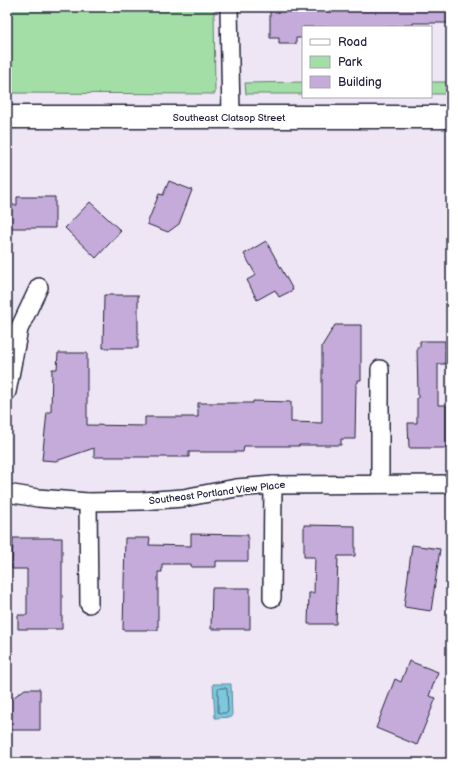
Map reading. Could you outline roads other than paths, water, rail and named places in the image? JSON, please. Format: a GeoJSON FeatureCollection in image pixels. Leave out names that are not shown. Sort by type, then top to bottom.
{"type":"FeatureCollection","features":[{"type":"Feature","properties":{"kind":"street"},"geometry":{"type":"LineString","coordinates":[[229,7],[231,117]]}},
{"type":"Feature","properties":{"kind":"street","name":"Southeast Clatsop Street"},"geometry":{"type":"LineString","coordinates":[[7,117],[451,117]]}},
{"type":"Feature","properties":{"kind":"street"},"geometry":{"type":"LineString","coordinates":[[7,392],[19,329],[39,287]]}},
{"type":"Feature","properties":{"kind":"street"},"geometry":{"type":"LineString","coordinates":[[380,369],[380,484]]}},
{"type":"Feature","properties":{"kind":"street","name":"Southeast Portland View Place"},"geometry":{"type":"LineString","coordinates":[[7,493],[38,498],[88,502],[142,501],[183,498],[236,488],[273,485],[451,484]]}},
{"type":"Feature","properties":{"kind":"street"},"geometry":{"type":"LineString","coordinates":[[272,598],[273,485]]}},
{"type":"Feature","properties":{"kind":"street"},"geometry":{"type":"LineString","coordinates":[[88,502],[89,604]]}},
{"type":"Feature","properties":{"kind":"water"},"geometry":{"type":"Polygon","coordinates":[[[213,684],[231,684],[232,717],[215,718],[213,684]]]}}]}
